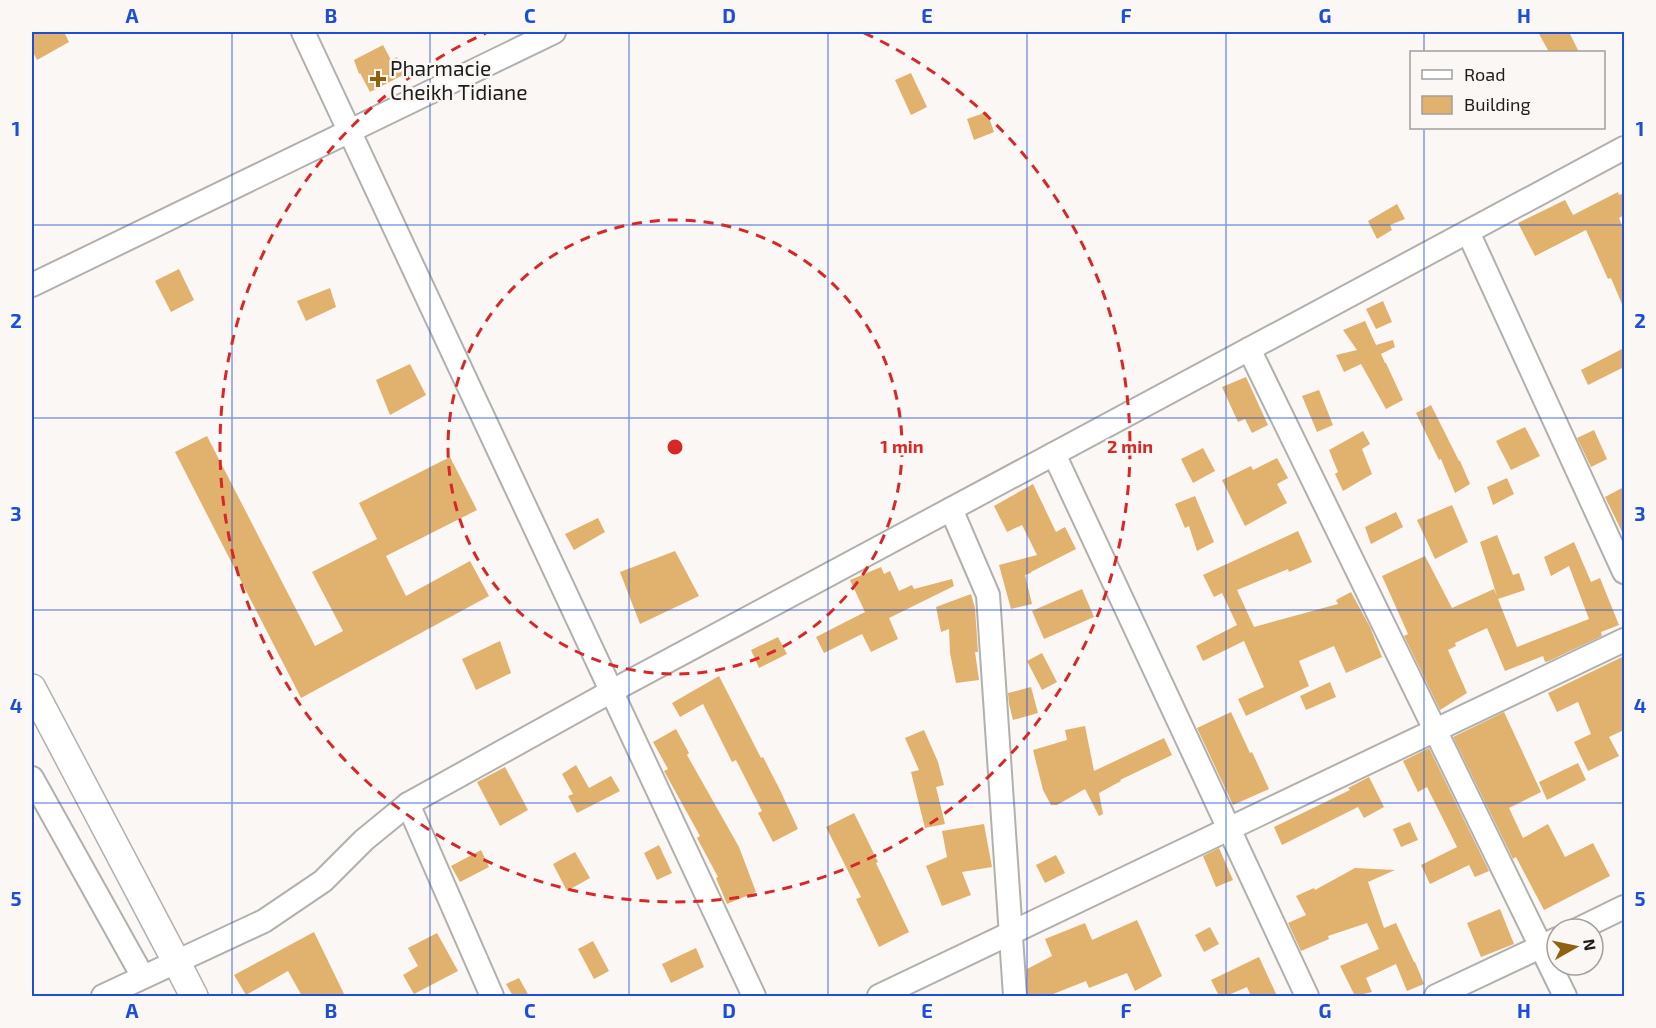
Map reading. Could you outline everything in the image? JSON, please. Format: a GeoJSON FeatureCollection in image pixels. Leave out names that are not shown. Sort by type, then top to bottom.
{"type":"FeatureCollection","features":[{"type":"Feature","properties":{"kind":"main road"},"geometry":{"type":"LineString","coordinates":[[32,688],[194,996]]}},
{"type":"Feature","properties":{"kind":"street"},"geometry":{"type":"LineString","coordinates":[[303,32],[754,996]]}},
{"type":"Feature","properties":{"kind":"street"},"geometry":{"type":"LineString","coordinates":[[32,285],[554,32]]}},
{"type":"Feature","properties":{"kind":"street"},"geometry":{"type":"LineString","coordinates":[[103,996],[264,921],[323,881],[364,840],[408,804],[610,692],[1624,148]]}},
{"type":"Feature","properties":{"kind":"street"},"geometry":{"type":"LineString","coordinates":[[1468,232],[1624,572]]}},
{"type":"Feature","properties":{"kind":"street"},"geometry":{"type":"LineString","coordinates":[[1250,349],[1435,731],[1545,936]]}},
{"type":"Feature","properties":{"kind":"street"},"geometry":{"type":"LineString","coordinates":[[1054,454],[1307,996]]}},
{"type":"Feature","properties":{"kind":"street"},"geometry":{"type":"LineString","coordinates":[[951,509],[988,596],[1015,996]]}},
{"type":"Feature","properties":{"kind":"street"},"geometry":{"type":"LineString","coordinates":[[879,996],[1624,640]]}},
{"type":"Feature","properties":{"kind":"street"},"geometry":{"type":"LineString","coordinates":[[32,777],[143,977]]}},
{"type":"Feature","properties":{"kind":"street"},"geometry":{"type":"LineString","coordinates":[[408,804],[492,996]]}},
{"type":"Feature","properties":{"kind":"street"},"geometry":{"type":"LineString","coordinates":[[1604,917],[1624,907]]}},
{"type":"Feature","properties":{"kind":"street"},"geometry":{"type":"LineString","coordinates":[[1436,996],[1545,945]]}},
{"type":"Feature","properties":{"kind":"street"},"geometry":{"type":"LineString","coordinates":[[1559,977],[1565,996]]}},
{"type":"Feature","properties":{"kind":"building"},"geometry":{"type":"Polygon","coordinates":[[[32,32],[64,32],[69,42],[37,60],[32,50],[32,32]]]}},
{"type":"Feature","properties":{"kind":"building"},"geometry":{"type":"Polygon","coordinates":[[[1538,32],[1569,32],[1578,51],[1548,51],[1538,32]]]}},
{"type":"Feature","properties":{"kind":"building"},"geometry":{"type":"Polygon","coordinates":[[[383,45],[391,60],[397,57],[405,74],[370,92],[354,60],[383,45]]]}},
{"type":"Feature","properties":{"kind":"building"},"geometry":{"type":"Polygon","coordinates":[[[911,73],[927,107],[911,115],[895,80],[911,73]]]}},
{"type":"Feature","properties":{"kind":"building"},"geometry":{"type":"Polygon","coordinates":[[[987,112],[994,132],[974,140],[967,119],[987,112]]]}},
{"type":"Feature","properties":{"kind":"building"},"geometry":{"type":"Polygon","coordinates":[[[1618,192],[1619,195],[1624,193],[1624,215],[1619,218],[1624,230],[1624,309],[1586,230],[1535,256],[1518,223],[1565,200],[1573,215],[1618,192]]]}},
{"type":"Feature","properties":{"kind":"building"},"geometry":{"type":"Polygon","coordinates":[[[1397,204],[1405,219],[1390,225],[1392,230],[1377,239],[1368,221],[1397,204]]]}},
{"type":"Feature","properties":{"kind":"building"},"geometry":{"type":"Polygon","coordinates":[[[179,269],[194,300],[171,312],[155,281],[179,269]]]}},
{"type":"Feature","properties":{"kind":"building"},"geometry":{"type":"Polygon","coordinates":[[[330,288],[336,307],[306,321],[297,301],[330,288]]]}},
{"type":"Feature","properties":{"kind":"building"},"geometry":{"type":"Polygon","coordinates":[[[1383,301],[1392,322],[1376,329],[1366,309],[1383,301]]]}},
{"type":"Feature","properties":{"kind":"building"},"geometry":{"type":"Polygon","coordinates":[[[1365,321],[1376,345],[1393,340],[1395,347],[1381,354],[1403,400],[1386,409],[1361,364],[1344,372],[1336,355],[1357,350],[1343,330],[1365,321]]]}},
{"type":"Feature","properties":{"kind":"building"},"geometry":{"type":"Polygon","coordinates":[[[1624,348],[1624,367],[1588,385],[1581,370],[1624,348]]]}},
{"type":"Feature","properties":{"kind":"building"},"geometry":{"type":"Polygon","coordinates":[[[410,364],[426,395],[390,415],[376,380],[410,364]]]}},
{"type":"Feature","properties":{"kind":"building"},"geometry":{"type":"Polygon","coordinates":[[[1246,377],[1268,425],[1252,433],[1245,419],[1238,422],[1222,387],[1246,377]]]}},
{"type":"Feature","properties":{"kind":"building"},"geometry":{"type":"Polygon","coordinates":[[[1319,390],[1333,425],[1317,432],[1302,396],[1319,390]]]}},
{"type":"Feature","properties":{"kind":"building"},"geometry":{"type":"Polygon","coordinates":[[[1431,405],[1470,484],[1455,493],[1441,459],[1439,460],[1416,413],[1431,405]]]}},
{"type":"Feature","properties":{"kind":"building"},"geometry":{"type":"Polygon","coordinates":[[[1525,427],[1540,456],[1511,470],[1496,441],[1525,427]]]}},
{"type":"Feature","properties":{"kind":"building"},"geometry":{"type":"Polygon","coordinates":[[[1594,430],[1607,459],[1591,467],[1577,438],[1594,430]]]}},
{"type":"Feature","properties":{"kind":"building"},"geometry":{"type":"Polygon","coordinates":[[[1363,431],[1370,444],[1362,449],[1372,474],[1343,491],[1335,474],[1338,472],[1329,450],[1363,431]]]}},
{"type":"Feature","properties":{"kind":"building"},"geometry":{"type":"Polygon","coordinates":[[[207,436],[315,646],[343,631],[312,572],[377,539],[359,503],[450,457],[477,510],[386,556],[406,596],[470,561],[489,596],[301,698],[175,452],[207,436]]]}},
{"type":"Feature","properties":{"kind":"building"},"geometry":{"type":"Polygon","coordinates":[[[1203,448],[1215,471],[1193,483],[1181,459],[1203,448]]]}},
{"type":"Feature","properties":{"kind":"building"},"geometry":{"type":"Polygon","coordinates":[[[1277,458],[1288,478],[1277,484],[1287,503],[1245,526],[1222,480],[1251,466],[1253,470],[1277,458]]]}},
{"type":"Feature","properties":{"kind":"building"},"geometry":{"type":"Polygon","coordinates":[[[1507,478],[1514,494],[1493,505],[1487,487],[1507,478]]]}},
{"type":"Feature","properties":{"kind":"building"},"geometry":{"type":"Polygon","coordinates":[[[1033,484],[1056,532],[1065,527],[1076,549],[1025,575],[1032,604],[1011,609],[999,565],[1037,555],[1022,525],[1007,532],[994,506],[1033,484]]]}},
{"type":"Feature","properties":{"kind":"building"},"geometry":{"type":"Polygon","coordinates":[[[1624,487],[1624,536],[1605,497],[1624,487]]]}},
{"type":"Feature","properties":{"kind":"building"},"geometry":{"type":"Polygon","coordinates":[[[1195,496],[1214,542],[1197,551],[1189,526],[1185,528],[1175,504],[1195,496]]]}},
{"type":"Feature","properties":{"kind":"building"},"geometry":{"type":"Polygon","coordinates":[[[1452,505],[1468,542],[1435,559],[1417,520],[1452,505]]]}},
{"type":"Feature","properties":{"kind":"building"},"geometry":{"type":"Polygon","coordinates":[[[1396,512],[1403,527],[1371,544],[1365,527],[1396,512]]]}},
{"type":"Feature","properties":{"kind":"building"},"geometry":{"type":"Polygon","coordinates":[[[598,518],[605,532],[574,550],[565,534],[598,518]]]}},
{"type":"Feature","properties":{"kind":"building"},"geometry":{"type":"Polygon","coordinates":[[[1298,531],[1312,562],[1289,572],[1288,569],[1237,590],[1254,627],[1338,604],[1336,600],[1351,592],[1370,627],[1382,657],[1346,673],[1334,646],[1299,661],[1309,686],[1246,716],[1238,699],[1264,687],[1244,641],[1203,661],[1196,646],[1237,625],[1222,593],[1214,597],[1203,575],[1298,531]]]}},
{"type":"Feature","properties":{"kind":"building"},"geometry":{"type":"Polygon","coordinates":[[[1497,535],[1513,575],[1519,573],[1525,590],[1498,599],[1517,647],[1589,619],[1569,566],[1551,576],[1544,557],[1574,542],[1591,582],[1600,578],[1619,625],[1601,632],[1602,636],[1549,661],[1545,662],[1543,656],[1505,671],[1487,628],[1455,643],[1456,646],[1448,650],[1467,693],[1440,710],[1404,636],[1408,634],[1382,576],[1425,556],[1452,608],[1494,589],[1497,596],[1480,542],[1497,535]]]}},
{"type":"Feature","properties":{"kind":"building"},"geometry":{"type":"Polygon","coordinates":[[[675,551],[699,596],[640,624],[620,572],[675,551]]]}},
{"type":"Feature","properties":{"kind":"building"},"geometry":{"type":"Polygon","coordinates":[[[881,567],[884,574],[890,571],[899,591],[912,585],[914,589],[952,579],[954,586],[889,618],[898,639],[871,652],[862,634],[824,653],[816,637],[865,612],[850,580],[881,567]]]}},
{"type":"Feature","properties":{"kind":"building"},"geometry":{"type":"Polygon","coordinates":[[[1082,589],[1094,617],[1044,639],[1032,611],[1082,589]]]}},
{"type":"Feature","properties":{"kind":"building"},"geometry":{"type":"Polygon","coordinates":[[[971,594],[975,608],[978,652],[975,652],[979,680],[956,683],[950,653],[949,629],[941,632],[936,607],[971,594]]]}},
{"type":"Feature","properties":{"kind":"building"},"geometry":{"type":"Polygon","coordinates":[[[778,637],[787,654],[759,668],[751,650],[778,637]]]}},
{"type":"Feature","properties":{"kind":"building"},"geometry":{"type":"Polygon","coordinates":[[[500,641],[511,673],[476,690],[462,659],[500,641]]]}},
{"type":"Feature","properties":{"kind":"building"},"geometry":{"type":"Polygon","coordinates":[[[1042,653],[1057,682],[1042,690],[1027,661],[1042,653]]]}},
{"type":"Feature","properties":{"kind":"building"},"geometry":{"type":"Polygon","coordinates":[[[1624,656],[1624,730],[1609,737],[1619,756],[1588,771],[1574,742],[1591,734],[1578,702],[1557,712],[1548,693],[1624,656]]]}},
{"type":"Feature","properties":{"kind":"building"},"geometry":{"type":"Polygon","coordinates":[[[719,676],[761,758],[763,757],[798,829],[773,842],[758,813],[762,811],[736,760],[732,762],[703,704],[680,717],[672,703],[719,676]]]}},
{"type":"Feature","properties":{"kind":"building"},"geometry":{"type":"Polygon","coordinates":[[[1330,682],[1336,697],[1306,710],[1300,696],[1330,682]]]}},
{"type":"Feature","properties":{"kind":"building"},"geometry":{"type":"Polygon","coordinates":[[[1031,687],[1038,713],[1013,720],[1008,693],[1031,687]]]}},
{"type":"Feature","properties":{"kind":"building"},"geometry":{"type":"Polygon","coordinates":[[[1231,712],[1269,789],[1233,805],[1197,728],[1231,712]]]}},
{"type":"Feature","properties":{"kind":"building"},"geometry":{"type":"Polygon","coordinates":[[[1504,712],[1541,792],[1509,808],[1523,838],[1548,824],[1565,857],[1593,843],[1610,876],[1544,910],[1516,857],[1513,859],[1453,737],[1504,712]]]}},
{"type":"Feature","properties":{"kind":"building"},"geometry":{"type":"Polygon","coordinates":[[[1085,726],[1094,771],[1164,738],[1172,755],[1120,780],[1099,793],[1103,814],[1099,816],[1085,789],[1057,805],[1051,805],[1043,790],[1033,750],[1067,740],[1065,730],[1085,726]]]}},
{"type":"Feature","properties":{"kind":"building"},"geometry":{"type":"Polygon","coordinates":[[[676,729],[689,753],[687,755],[739,847],[756,892],[727,904],[716,878],[718,877],[697,838],[700,836],[664,771],[668,769],[653,742],[676,729]]]}},
{"type":"Feature","properties":{"kind":"building"},"geometry":{"type":"Polygon","coordinates":[[[924,730],[938,762],[944,785],[936,787],[945,824],[925,828],[911,772],[919,770],[905,738],[924,730]]]}},
{"type":"Feature","properties":{"kind":"building"},"geometry":{"type":"Polygon","coordinates":[[[1429,748],[1489,871],[1475,877],[1469,865],[1430,884],[1421,865],[1457,847],[1427,787],[1418,792],[1403,761],[1429,748]]]}},
{"type":"Feature","properties":{"kind":"building"},"geometry":{"type":"Polygon","coordinates":[[[1578,763],[1586,780],[1547,800],[1539,782],[1578,763]]]}},
{"type":"Feature","properties":{"kind":"building"},"geometry":{"type":"Polygon","coordinates":[[[576,765],[589,788],[611,776],[620,791],[577,813],[568,796],[573,794],[562,774],[576,765]]]}},
{"type":"Feature","properties":{"kind":"building"},"geometry":{"type":"Polygon","coordinates":[[[505,767],[528,810],[500,826],[477,782],[505,767]]]}},
{"type":"Feature","properties":{"kind":"building"},"geometry":{"type":"Polygon","coordinates":[[[1369,777],[1384,807],[1364,818],[1358,807],[1282,845],[1274,827],[1350,790],[1348,788],[1369,777]]]}},
{"type":"Feature","properties":{"kind":"building"},"geometry":{"type":"Polygon","coordinates":[[[854,813],[909,932],[879,947],[856,899],[861,897],[826,827],[854,813]]]}},
{"type":"Feature","properties":{"kind":"building"},"geometry":{"type":"Polygon","coordinates":[[[1410,822],[1418,840],[1401,847],[1393,829],[1410,822]]]}},
{"type":"Feature","properties":{"kind":"building"},"geometry":{"type":"Polygon","coordinates":[[[984,824],[992,867],[962,872],[971,895],[942,906],[926,866],[947,857],[942,831],[984,824]]]}},
{"type":"Feature","properties":{"kind":"building"},"geometry":{"type":"Polygon","coordinates":[[[659,845],[672,873],[657,880],[644,853],[659,845]]]}},
{"type":"Feature","properties":{"kind":"building"},"geometry":{"type":"Polygon","coordinates":[[[1219,848],[1233,880],[1216,887],[1203,856],[1219,848]]]}},
{"type":"Feature","properties":{"kind":"building"},"geometry":{"type":"Polygon","coordinates":[[[481,850],[489,867],[460,882],[451,866],[481,850]]]}},
{"type":"Feature","properties":{"kind":"building"},"geometry":{"type":"Polygon","coordinates":[[[575,852],[590,878],[567,891],[553,864],[575,852]]]}},
{"type":"Feature","properties":{"kind":"building"},"geometry":{"type":"Polygon","coordinates":[[[1056,855],[1065,873],[1045,883],[1036,865],[1056,855]]]}},
{"type":"Feature","properties":{"kind":"building"},"geometry":{"type":"Polygon","coordinates":[[[1355,868],[1395,870],[1368,882],[1384,928],[1396,923],[1424,984],[1407,991],[1396,964],[1366,978],[1372,992],[1355,996],[1340,966],[1379,949],[1367,923],[1328,936],[1329,939],[1301,951],[1288,923],[1306,915],[1296,896],[1314,888],[1315,890],[1355,868]]]}},
{"type":"Feature","properties":{"kind":"building"},"geometry":{"type":"Polygon","coordinates":[[[1500,909],[1514,944],[1481,957],[1467,923],[1500,909]]]}},
{"type":"Feature","properties":{"kind":"building"},"geometry":{"type":"Polygon","coordinates":[[[1137,920],[1162,976],[1135,991],[1127,973],[1089,988],[1086,981],[1048,996],[1028,996],[1027,969],[1052,956],[1045,939],[1085,923],[1092,940],[1137,920]]]}},
{"type":"Feature","properties":{"kind":"building"},"geometry":{"type":"Polygon","coordinates":[[[1210,927],[1219,944],[1204,952],[1195,935],[1210,927]]]}},
{"type":"Feature","properties":{"kind":"building"},"geometry":{"type":"Polygon","coordinates":[[[314,932],[345,996],[302,996],[288,971],[246,995],[234,975],[314,932]]]}},
{"type":"Feature","properties":{"kind":"building"},"geometry":{"type":"Polygon","coordinates":[[[437,933],[458,971],[414,994],[403,975],[418,966],[408,948],[437,933]]]}},
{"type":"Feature","properties":{"kind":"building"},"geometry":{"type":"Polygon","coordinates":[[[593,941],[609,971],[594,979],[578,949],[593,941]]]}},
{"type":"Feature","properties":{"kind":"building"},"geometry":{"type":"Polygon","coordinates":[[[696,948],[704,967],[671,983],[662,964],[696,948]]]}},
{"type":"Feature","properties":{"kind":"building"},"geometry":{"type":"Polygon","coordinates":[[[1259,957],[1277,996],[1251,996],[1247,987],[1226,996],[1219,996],[1211,980],[1259,957]]]}},
{"type":"Feature","properties":{"kind":"building"},"geometry":{"type":"Polygon","coordinates":[[[519,978],[529,996],[513,996],[506,984],[519,978]]]}},
{"type":"Feature","properties":{"kind":"place","name":"Pharmacie Cheikh Tidiane"},"geometry":{"type":"Point","coordinates":[378,79]}}]}
